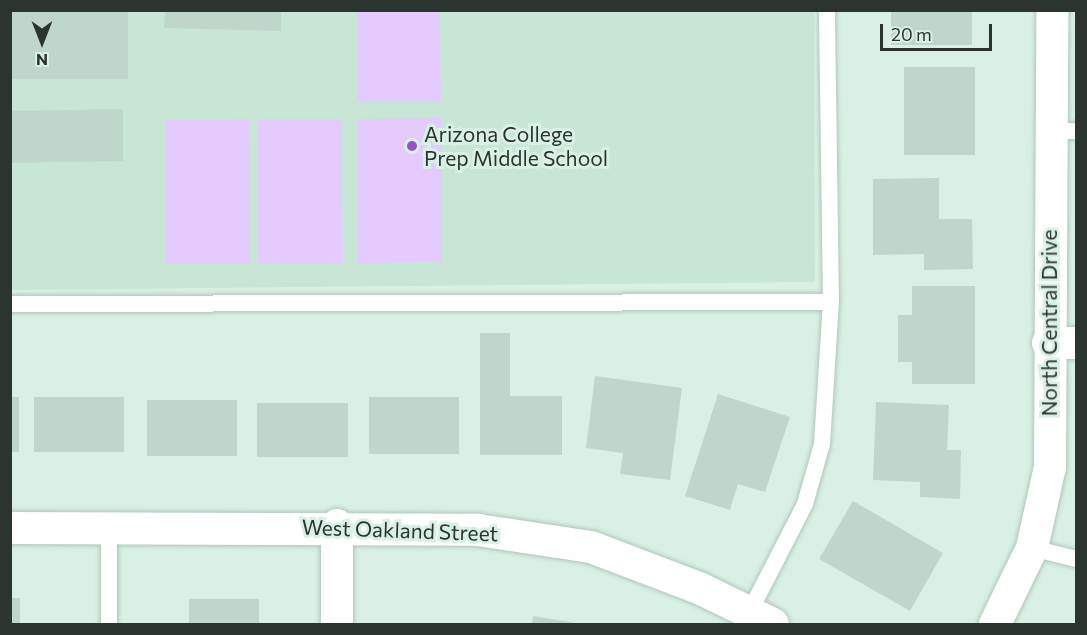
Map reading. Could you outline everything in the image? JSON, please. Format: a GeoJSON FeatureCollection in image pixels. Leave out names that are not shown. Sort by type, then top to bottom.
{"type":"FeatureCollection","features":[{"type":"Feature","properties":{"kind":"street","name":"North Central Drive"},"geometry":{"type":"LineString","coordinates":[[995,624],[1032,548],[1050,467],[1062,343],[1063,131],[1052,10]]}},
{"type":"Feature","properties":{"kind":"street","name":"West Oakland Street"},"geometry":{"type":"LineString","coordinates":[[10,528],[337,525],[478,530],[591,547],[761,619]]}},
{"type":"Feature","properties":{"kind":"street"},"geometry":{"type":"LineString","coordinates":[[337,525],[337,624]]}},
{"type":"Feature","properties":{"kind":"lane"},"geometry":{"type":"LineString","coordinates":[[761,619],[806,504],[822,444],[831,302],[827,10]]}},
{"type":"Feature","properties":{"kind":"lane"},"geometry":{"type":"LineString","coordinates":[[10,304],[831,302]]}},
{"type":"Feature","properties":{"kind":"lane"},"geometry":{"type":"LineString","coordinates":[[109,527],[109,624]]}},
{"type":"Feature","properties":{"kind":"lane"},"geometry":{"type":"LineString","coordinates":[[1032,548],[1077,559]]}},
{"type":"Feature","properties":{"kind":"shaded area","name":"Arizona College Prep Middle School"},"geometry":{"type":"Polygon","coordinates":[[[10,11],[814,11],[815,282],[11,290],[10,11]]]}},
{"type":"Feature","properties":{"kind":"shaded area"},"geometry":{"type":"Polygon","coordinates":[[[357,11],[440,11],[441,101],[357,101],[357,11]]]}},
{"type":"Feature","properties":{"kind":"shaded area"},"geometry":{"type":"Polygon","coordinates":[[[441,118],[442,262],[358,263],[357,119],[441,118]]]}},
{"type":"Feature","properties":{"kind":"shaded area"},"geometry":{"type":"Polygon","coordinates":[[[249,119],[250,264],[166,264],[165,120],[249,119]]]}},
{"type":"Feature","properties":{"kind":"shaded area"},"geometry":{"type":"Polygon","coordinates":[[[257,119],[341,119],[343,263],[258,264],[257,119]]]}},
{"type":"Feature","properties":{"kind":"building"},"geometry":{"type":"Polygon","coordinates":[[[10,10],[128,10],[128,79],[10,79],[10,10]]]}},
{"type":"Feature","properties":{"kind":"building"},"geometry":{"type":"Polygon","coordinates":[[[165,10],[281,10],[281,31],[164,28],[165,10]]]}},
{"type":"Feature","properties":{"kind":"building"},"geometry":{"type":"Polygon","coordinates":[[[891,10],[972,10],[972,45],[891,45],[891,10]]]}},
{"type":"Feature","properties":{"kind":"building"},"geometry":{"type":"Polygon","coordinates":[[[904,67],[975,67],[975,155],[904,155],[904,67]]]}},
{"type":"Feature","properties":{"kind":"building"},"geometry":{"type":"Polygon","coordinates":[[[123,109],[123,161],[10,163],[10,111],[123,109]]]}},
{"type":"Feature","properties":{"kind":"building"},"geometry":{"type":"Polygon","coordinates":[[[939,178],[939,219],[972,219],[973,269],[924,270],[924,254],[873,255],[873,179],[939,178]]]}},
{"type":"Feature","properties":{"kind":"building"},"geometry":{"type":"Polygon","coordinates":[[[912,286],[975,286],[975,384],[912,384],[912,362],[898,362],[898,315],[912,315],[912,286]]]}},
{"type":"Feature","properties":{"kind":"building"},"geometry":{"type":"Polygon","coordinates":[[[480,333],[510,333],[510,396],[562,396],[562,455],[480,455],[480,333]]]}},
{"type":"Feature","properties":{"kind":"building"},"geometry":{"type":"Polygon","coordinates":[[[595,376],[682,388],[670,480],[620,474],[623,453],[586,448],[595,376]]]}},
{"type":"Feature","properties":{"kind":"building"},"geometry":{"type":"Polygon","coordinates":[[[718,394],[790,417],[765,492],[738,484],[730,510],[685,496],[718,394]]]}},
{"type":"Feature","properties":{"kind":"building"},"geometry":{"type":"Polygon","coordinates":[[[10,397],[19,397],[19,452],[10,452],[10,397]]]}},
{"type":"Feature","properties":{"kind":"building"},"geometry":{"type":"Polygon","coordinates":[[[34,397],[124,397],[124,452],[34,452],[34,397]]]}},
{"type":"Feature","properties":{"kind":"building"},"geometry":{"type":"Polygon","coordinates":[[[369,397],[459,397],[459,454],[369,454],[369,397]]]}},
{"type":"Feature","properties":{"kind":"building"},"geometry":{"type":"Polygon","coordinates":[[[147,400],[237,400],[237,456],[147,456],[147,400]]]}},
{"type":"Feature","properties":{"kind":"building"},"geometry":{"type":"Polygon","coordinates":[[[876,402],[949,405],[947,450],[961,450],[960,499],[920,497],[920,482],[873,480],[876,402]]]}},
{"type":"Feature","properties":{"kind":"building"},"geometry":{"type":"Polygon","coordinates":[[[257,403],[348,403],[348,457],[257,457],[257,403]]]}},
{"type":"Feature","properties":{"kind":"building"},"geometry":{"type":"Polygon","coordinates":[[[853,501],[943,553],[910,611],[819,559],[853,501]]]}},
{"type":"Feature","properties":{"kind":"building"},"geometry":{"type":"Polygon","coordinates":[[[10,598],[20,598],[20,624],[10,624],[10,598]]]}},
{"type":"Feature","properties":{"kind":"building"},"geometry":{"type":"Polygon","coordinates":[[[189,599],[259,599],[259,624],[189,624],[189,599]]]}},
{"type":"Feature","properties":{"kind":"building"},"geometry":{"type":"Polygon","coordinates":[[[533,616],[576,623],[576,624],[532,624],[533,616]]]}},
{"type":"Feature","properties":{"kind":"place","name":"Arizona College Prep Middle School"},"geometry":{"type":"Point","coordinates":[412,146]}}]}
